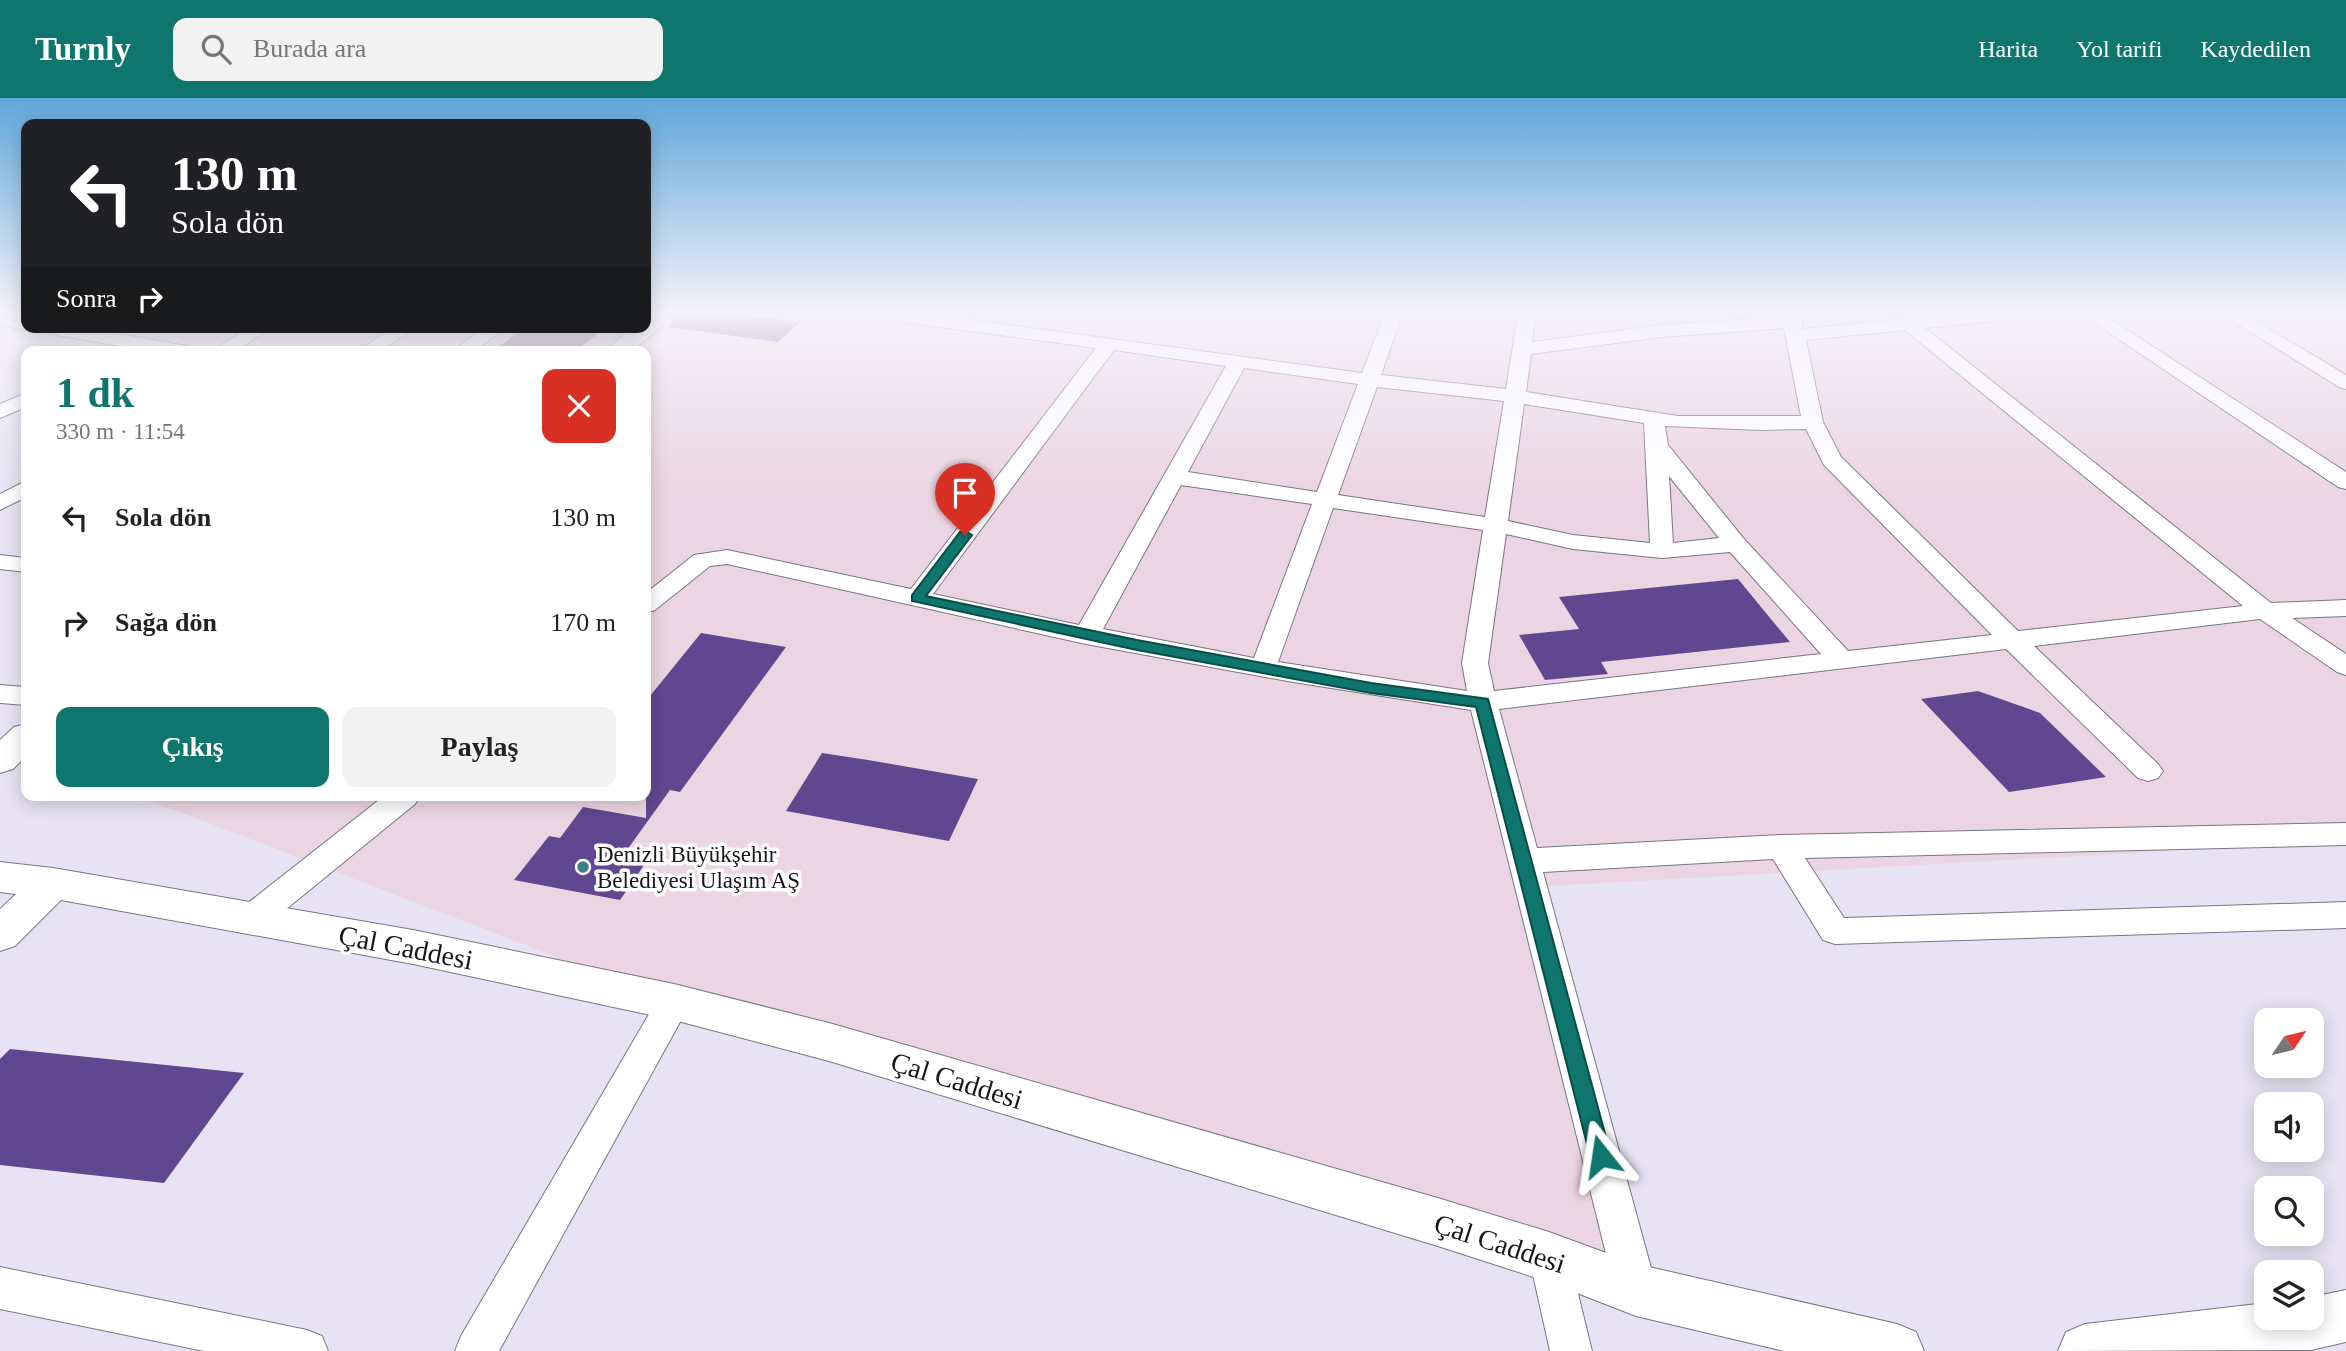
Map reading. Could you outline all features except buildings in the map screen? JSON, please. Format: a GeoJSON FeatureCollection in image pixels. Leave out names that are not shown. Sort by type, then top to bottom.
{"type":"FeatureCollection","features":[{"type":"Feature","properties":{"kind":"street"},"geometry":{"type":"LineString","coordinates":[[917,598],[1087,373]]}},
{"type":"Feature","properties":{"kind":"street"},"geometry":{"type":"LineString","coordinates":[[1086,636],[1232,373]]}},
{"type":"Feature","properties":{"kind":"street"},"geometry":{"type":"LineString","coordinates":[[1323,373],[1514,396],[1678,422],[1813,422]]}},
{"type":"Feature","properties":{"kind":"street"},"geometry":{"type":"LineString","coordinates":[[1264,668],[1373,373]]}},
{"type":"Feature","properties":{"kind":"street"},"geometry":{"type":"LineString","coordinates":[[1518,373],[1475,663],[1636,1290]]}},
{"type":"Feature","properties":{"kind":"street"},"geometry":{"type":"LineString","coordinates":[[1803,373],[1813,422],[1832,460],[2148,771]]}},
{"type":"Feature","properties":{"kind":"street"},"geometry":{"type":"LineString","coordinates":[[1987,373],[2265,611],[2346,666]]}},
{"type":"Feature","properties":{"kind":"street"},"geometry":{"type":"LineString","coordinates":[[2181,373],[2346,482]]}},
{"type":"Feature","properties":{"kind":"street"},"geometry":{"type":"LineString","coordinates":[[2330,373],[2346,383]]}},
{"type":"Feature","properties":{"kind":"street"},"geometry":{"type":"LineString","coordinates":[[0,392],[21,398]]}},
{"type":"Feature","properties":{"kind":"street"},"geometry":{"type":"LineString","coordinates":[[0,412],[21,402]]}},
{"type":"Feature","properties":{"kind":"street"},"geometry":{"type":"LineString","coordinates":[[1654,418],[1661,551]]}},
{"type":"Feature","properties":{"kind":"street"},"geometry":{"type":"LineString","coordinates":[[1657,446],[1736,544],[1840,659]]}},
{"type":"Feature","properties":{"kind":"street"},"geometry":{"type":"LineString","coordinates":[[1174,477],[1495,525],[1573,542],[1661,551],[1736,544]]}},
{"type":"Feature","properties":{"kind":"street"},"geometry":{"type":"LineString","coordinates":[[0,503],[21,491]]}},
{"type":"Feature","properties":{"kind":"street"},"geometry":{"type":"LineString","coordinates":[[651,601],[703,560],[727,557],[1086,636],[1371,688],[1483,702],[2265,611],[2346,608]]}},
{"type":"Feature","properties":{"kind":"street"},"geometry":{"type":"LineString","coordinates":[[0,562],[21,564]]}},
{"type":"Feature","properties":{"kind":"street"},"geometry":{"type":"LineString","coordinates":[[0,694],[21,696]]}},
{"type":"Feature","properties":{"kind":"street"},"geometry":{"type":"LineString","coordinates":[[0,760],[21,741]]}},
{"type":"Feature","properties":{"kind":"street"},"geometry":{"type":"LineString","coordinates":[[251,919],[399,801]]}},
{"type":"Feature","properties":{"kind":"street"},"geometry":{"type":"LineString","coordinates":[[1524,861],[1783,847],[2346,834]]}},
{"type":"Feature","properties":{"kind":"street"},"geometry":{"type":"LineString","coordinates":[[1783,847],[1835,931],[2346,915]]}},
{"type":"Feature","properties":{"kind":"street","name":"Çal Caddesi"},"geometry":{"type":"LineString","coordinates":[[0,877],[53,883],[413,947],[674,1002],[829,1042],[1549,1257],[1636,1290],[1897,1351]]}},
{"type":"Feature","properties":{"kind":"street"},"geometry":{"type":"LineString","coordinates":[[0,934],[53,883]]}},
{"type":"Feature","properties":{"kind":"street"},"geometry":{"type":"LineString","coordinates":[[476,1351],[674,1002]]}},
{"type":"Feature","properties":{"kind":"street"},"geometry":{"type":"LineString","coordinates":[[1549,1257],[1571,1351]]}},
{"type":"Feature","properties":{"kind":"street"},"geometry":{"type":"LineString","coordinates":[[0,1288],[307,1351]]}},
{"type":"Feature","properties":{"kind":"street"},"geometry":{"type":"LineString","coordinates":[[2085,1351],[2223,1343],[2346,1316]]}},
{"type":"Feature","properties":{"kind":"shaded area"},"geometry":{"type":"Polygon","coordinates":[[[651,373],[2346,373],[2346,841],[1531,887],[1636,1290],[674,1002],[151,801],[651,801],[651,373]]]}},
{"type":"Feature","properties":{"kind":"place","name":"Denizli Büyükşehir Belediyesi Ulaşım AŞ"},"geometry":{"type":"Point","coordinates":[583,867]}},
{"type":"Feature","properties":{"kind":"route"},"geometry":{"type":"LineString","coordinates":[[965,535],[917,598],[1086,636],[1371,688],[1483,702],[1601,1156]]}}]}
